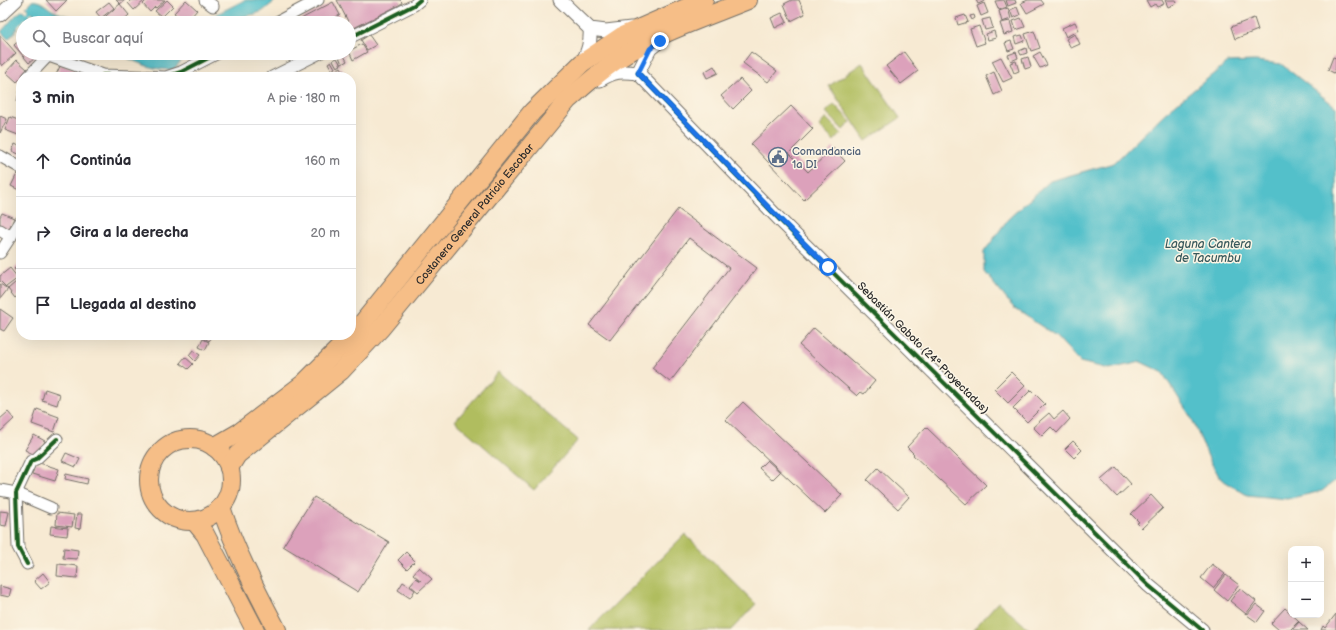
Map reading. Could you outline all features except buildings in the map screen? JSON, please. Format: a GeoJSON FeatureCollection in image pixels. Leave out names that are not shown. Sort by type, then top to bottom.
{"type":"FeatureCollection","features":[{"type":"Feature","properties":{"kind":"highway","name":"Costanera General Patricio Escobar"},"geometry":{"type":"LineString","coordinates":[[356,331],[532,112],[582,63],[622,36],[704,0]]}},
{"type":"Feature","properties":{"kind":"highway","name":"Costanera General Patricio Escobar"},"geometry":{"type":"LineString","coordinates":[[229,468],[237,455],[341,371],[381,328],[568,100],[599,72],[622,57],[658,38],[748,0]]}},
{"type":"Feature","properties":{"kind":"highway","name":"Costanera General Patricio Escobar"},"geometry":{"type":"LineString","coordinates":[[214,446],[240,432],[303,384],[347,340]]}},
{"type":"Feature","properties":{"kind":"highway"},"geometry":{"type":"LineString","coordinates":[[189,439],[202,441],[214,446],[224,456],[229,468],[231,482],[228,495],[221,507],[214,514],[195,522],[180,520],[168,515],[158,506],[152,495],[149,482],[150,469],[156,457],[164,448],[176,441],[189,439]]}},
{"type":"Feature","properties":{"kind":"highway"},"geometry":{"type":"LineString","coordinates":[[221,507],[229,531],[248,574],[277,630]]}},
{"type":"Feature","properties":{"kind":"highway"},"geometry":{"type":"LineString","coordinates":[[195,522],[205,534],[255,630]]}},
{"type":"Feature","properties":{"kind":"street"},"geometry":{"type":"LineString","coordinates":[[0,15],[16,0]]}},
{"type":"Feature","properties":{"kind":"street"},"geometry":{"type":"LineString","coordinates":[[288,16],[318,0]]}},
{"type":"Feature","properties":{"kind":"street"},"geometry":{"type":"LineString","coordinates":[[356,34],[414,5],[420,0]]}},
{"type":"Feature","properties":{"kind":"street"},"geometry":{"type":"LineString","coordinates":[[560,0],[590,29],[606,31],[646,25]]}},
{"type":"Feature","properties":{"kind":"street"},"geometry":{"type":"LineString","coordinates":[[582,63],[589,47],[590,29]]}},
{"type":"Feature","properties":{"kind":"street"},"geometry":{"type":"LineString","coordinates":[[568,100],[581,94],[612,73],[638,73],[650,49],[675,30]]}},
{"type":"Feature","properties":{"kind":"street"},"geometry":{"type":"LineString","coordinates":[[33,72],[44,60]]}},
{"type":"Feature","properties":{"kind":"street"},"geometry":{"type":"LineString","coordinates":[[60,60],[92,72]]}},
{"type":"Feature","properties":{"kind":"street"},"geometry":{"type":"LineString","coordinates":[[181,72],[204,60]]}},
{"type":"Feature","properties":{"kind":"street"},"geometry":{"type":"LineString","coordinates":[[282,72],[306,60]]}},
{"type":"Feature","properties":{"kind":"street","name":"Sebastián Gaboto (24ª Proyectadas)"},"geometry":{"type":"LineString","coordinates":[[638,73],[783,222],[1148,585],[1202,630]]}},
{"type":"Feature","properties":{"kind":"street"},"geometry":{"type":"LineString","coordinates":[[0,156],[16,165]]}},
{"type":"Feature","properties":{"kind":"street"},"geometry":{"type":"LineString","coordinates":[[0,253],[16,229]]}},
{"type":"Feature","properties":{"kind":"street"},"geometry":{"type":"LineString","coordinates":[[0,230],[11,237]]}},
{"type":"Feature","properties":{"kind":"street"},"geometry":{"type":"LineString","coordinates":[[27,564],[18,547],[16,493],[30,461],[36,459],[57,439]]}},
{"type":"Feature","properties":{"kind":"street"},"geometry":{"type":"LineString","coordinates":[[0,490],[16,493],[51,508]]}},
{"type":"Feature","properties":{"kind":"green space"},"geometry":{"type":"Polygon","coordinates":[[[862,63],[900,118],[866,141],[829,86],[862,63]]]}},
{"type":"Feature","properties":{"kind":"green space"},"geometry":{"type":"Polygon","coordinates":[[[834,104],[851,122],[843,130],[826,112],[834,104]]]}},
{"type":"Feature","properties":{"kind":"green space"},"geometry":{"type":"Polygon","coordinates":[[[826,118],[841,133],[834,141],[819,126],[826,118]]]}},
{"type":"Feature","properties":{"kind":"green space"},"geometry":{"type":"Polygon","coordinates":[[[498,372],[578,440],[534,490],[455,421],[498,372]]]}},
{"type":"Feature","properties":{"kind":"green space"},"geometry":{"type":"Polygon","coordinates":[[[685,534],[756,604],[731,630],[589,630],[685,534]]]}},
{"type":"Feature","properties":{"kind":"green space"},"geometry":{"type":"Polygon","coordinates":[[[998,602],[1030,630],[973,630],[998,602]]]}},
{"type":"Feature","properties":{"kind":"water"},"geometry":{"type":"Polygon","coordinates":[[[245,0],[276,0],[263,11],[255,14],[245,16],[215,16],[245,0]]]}},
{"type":"Feature","properties":{"kind":"water"},"geometry":{"type":"Polygon","coordinates":[[[32,1],[35,1],[59,13],[69,16],[39,16],[26,7],[32,1]]]}},
{"type":"Feature","properties":{"kind":"water"},"geometry":{"type":"Polygon","coordinates":[[[23,10],[28,16],[16,16],[16,30],[8,39],[1,32],[16,15],[23,10]]]}},
{"type":"Feature","properties":{"kind":"water"},"geometry":{"type":"Polygon","coordinates":[[[132,60],[182,60],[174,69],[167,70],[145,65],[132,60]]]}},
{"type":"Feature","properties":{"kind":"water","name":"Laguna Cantera de Tacumbu"},"geometry":{"type":"Polygon","coordinates":[[[1255,61],[1281,64],[1336,107],[1336,480],[1322,491],[1287,499],[1247,495],[1221,479],[1210,461],[1192,419],[1162,372],[1141,362],[1109,369],[1080,362],[1056,336],[1014,308],[984,272],[984,252],[1008,219],[1050,181],[1114,163],[1164,114],[1228,62],[1255,61]]]}},
{"type":"Feature","properties":{"kind":"waterway"},"geometry":{"type":"LineString","coordinates":[[25,16],[33,8]]}},
{"type":"Feature","properties":{"kind":"cycle path"},"geometry":{"type":"LineString","coordinates":[[356,34],[414,5],[420,0]]}},
{"type":"Feature","properties":{"kind":"cycle path"},"geometry":{"type":"LineString","coordinates":[[181,72],[204,60]]}},
{"type":"Feature","properties":{"kind":"cycle path"},"geometry":{"type":"LineString","coordinates":[[638,73],[783,223],[1148,585],[1202,630]]}},
{"type":"Feature","properties":{"kind":"cycle path"},"geometry":{"type":"LineString","coordinates":[[27,564],[18,547],[16,493],[31,461],[36,459],[57,439]]}},
{"type":"Feature","properties":{"kind":"place","name":"Comandancia 1a DI"},"geometry":{"type":"Point","coordinates":[778,157]}},
{"type":"Feature","properties":{"kind":"route"},"geometry":{"type":"LineString","coordinates":[[660,41],[650,49],[638,73],[828,267]]}}]}
